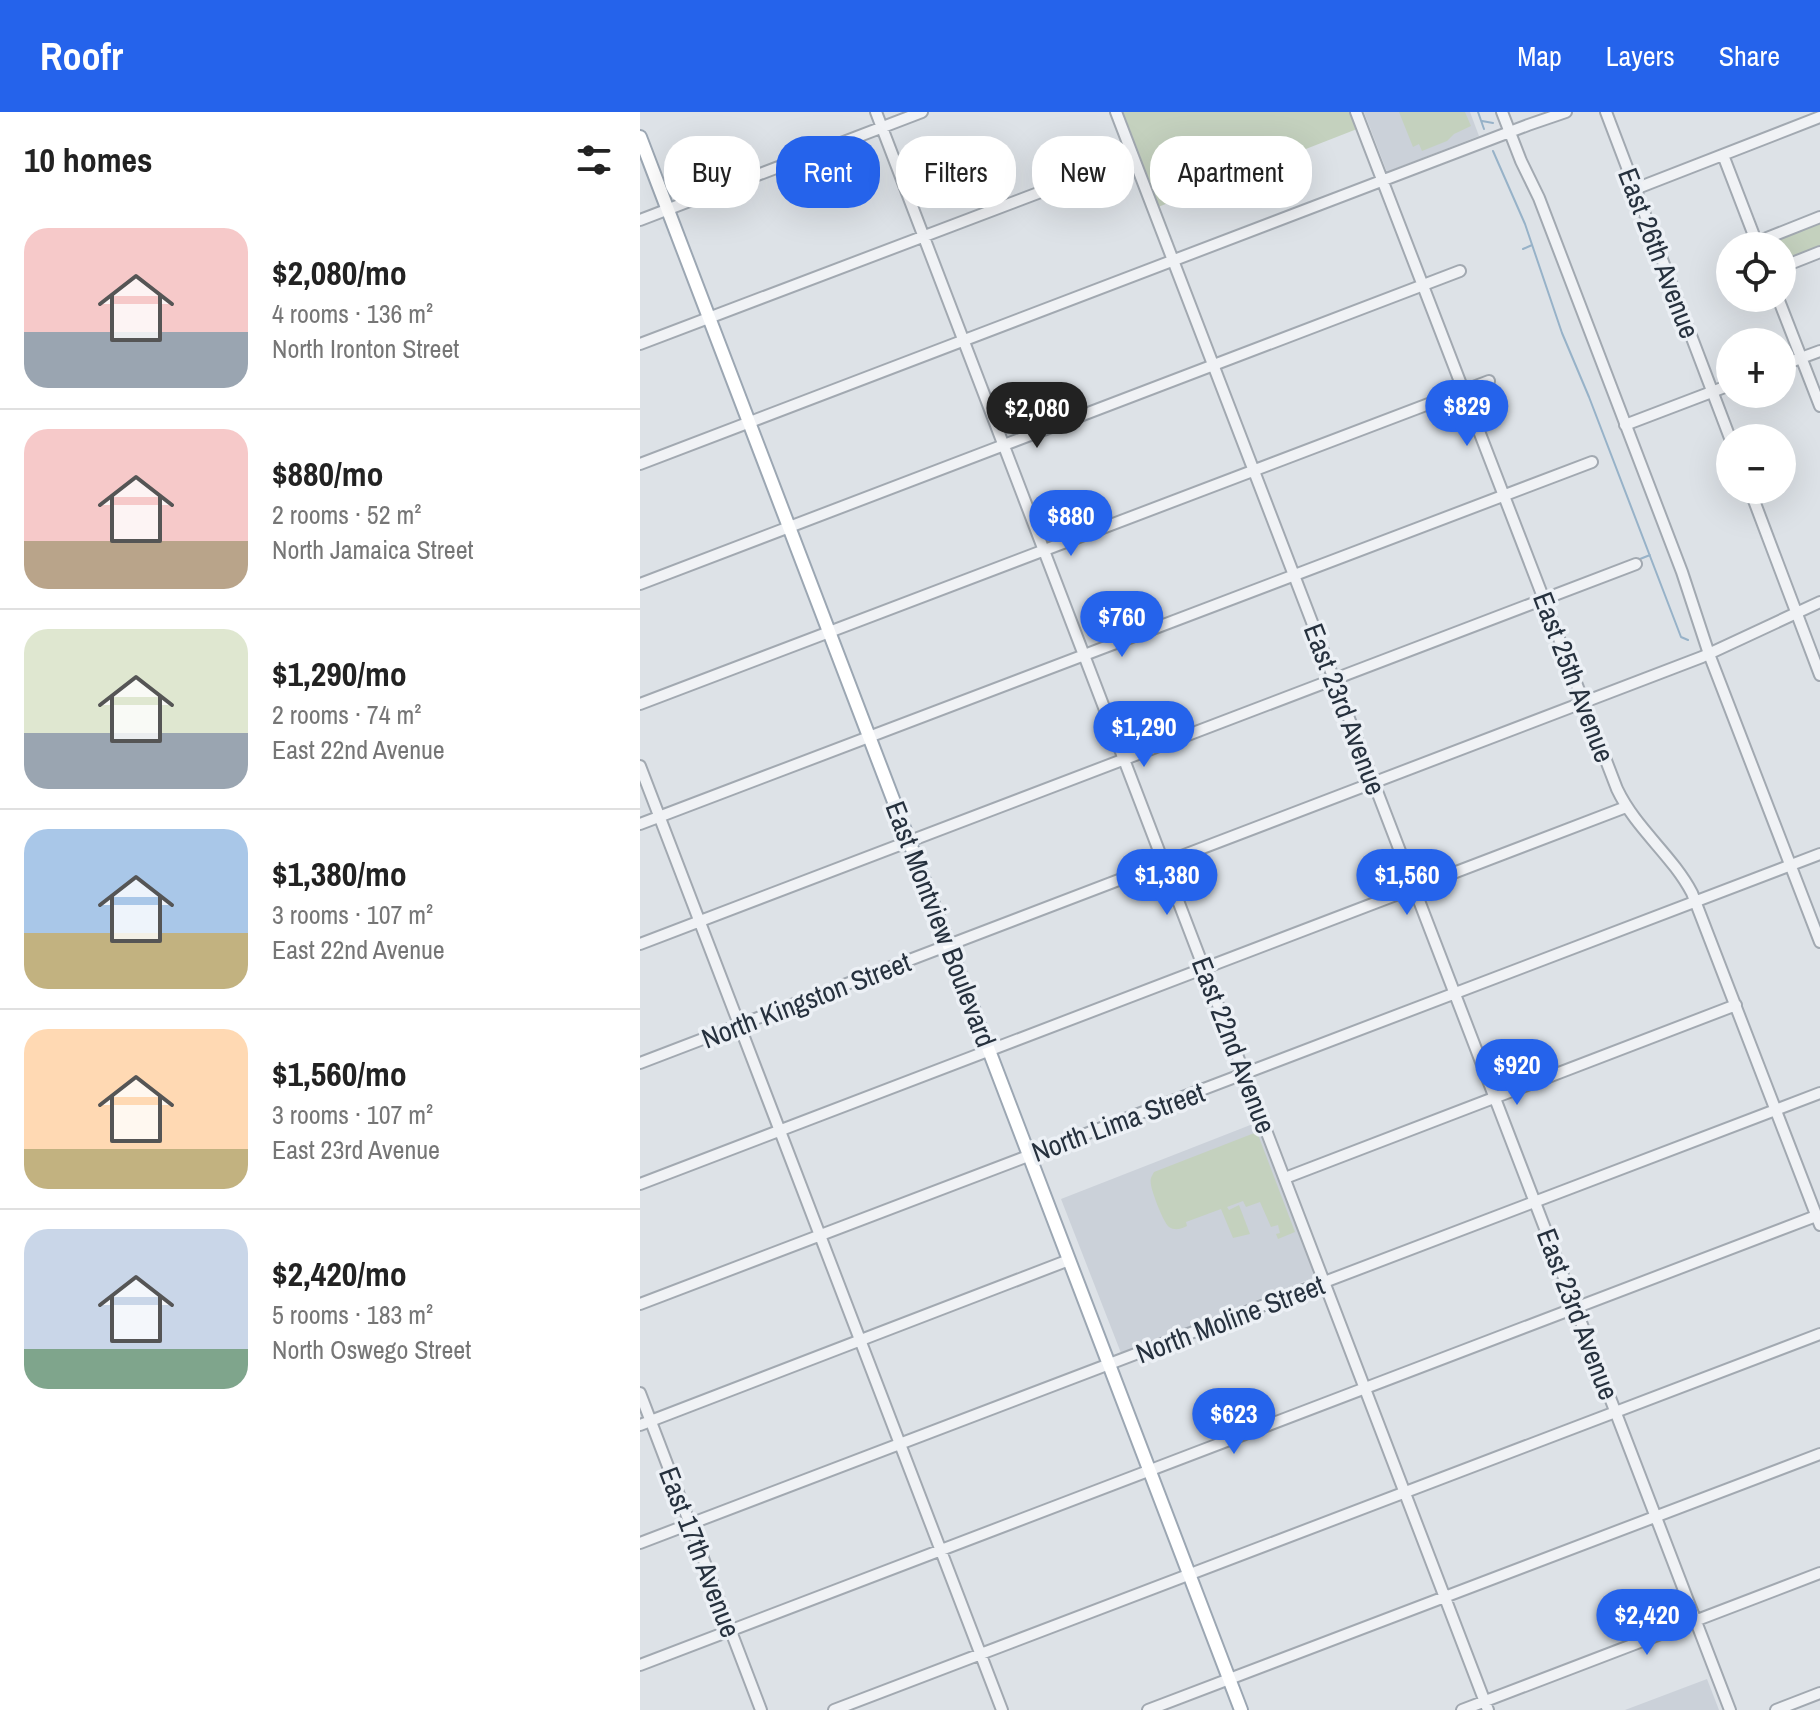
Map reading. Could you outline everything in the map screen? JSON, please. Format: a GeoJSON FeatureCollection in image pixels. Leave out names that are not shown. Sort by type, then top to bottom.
{"type":"FeatureCollection","features":[{"type":"Feature","properties":{"kind":"main road","name":"East Montview Boulevard"},"geometry":{"type":"LineString","coordinates":[[640,137],[1241,1710]]}},
{"type":"Feature","properties":{"kind":"street","name":"East 22nd Avenue"},"geometry":{"type":"LineString","coordinates":[[876,112],[1487,1706]]}},
{"type":"Feature","properties":{"kind":"street"},"geometry":{"type":"LineString","coordinates":[[640,220],[922,112]]}},
{"type":"Feature","properties":{"kind":"street","name":"East 23rd Avenue"},"geometry":{"type":"LineString","coordinates":[[1116,112],[1125,136]]}},
{"type":"Feature","properties":{"kind":"street","name":"East 25th Avenue"},"geometry":{"type":"LineString","coordinates":[[1356,112],[1617,789],[1626,807],[1673,863],[1695,901],[1818,1220]]}},
{"type":"Feature","properties":{"kind":"street"},"geometry":{"type":"LineString","coordinates":[[1502,112],[1539,198],[1820,942]]}},
{"type":"Feature","properties":{"kind":"street"},"geometry":{"type":"LineString","coordinates":[[640,464],[1566,112]]}},
{"type":"Feature","properties":{"kind":"street","name":"East 26th Avenue"},"geometry":{"type":"LineString","coordinates":[[1606,112],[1725,424]]}},
{"type":"Feature","properties":{"kind":"street"},"geometry":{"type":"LineString","coordinates":[[1635,189],[1820,117]]}},
{"type":"Feature","properties":{"kind":"street"},"geometry":{"type":"LineString","coordinates":[[1723,155],[1752,232]]}},
{"type":"Feature","properties":{"kind":"street","name":"East 23rd Avenue"},"geometry":{"type":"LineString","coordinates":[[1134,160],[1730,1710]]}},
{"type":"Feature","properties":{"kind":"street"},"geometry":{"type":"LineString","coordinates":[[640,344],[1032,195]]}},
{"type":"Feature","properties":{"kind":"street"},"geometry":{"type":"LineString","coordinates":[[1785,232],[1820,217]]}},
{"type":"Feature","properties":{"kind":"street"},"geometry":{"type":"LineString","coordinates":[[1796,261],[1820,252]]}},
{"type":"Feature","properties":{"kind":"street"},"geometry":{"type":"LineString","coordinates":[[640,584],[1460,271]]}},
{"type":"Feature","properties":{"kind":"street"},"geometry":{"type":"LineString","coordinates":[[1783,312],[1820,406]]}},
{"type":"Feature","properties":{"kind":"street"},"geometry":{"type":"LineString","coordinates":[[1796,360],[1820,351]]}},
{"type":"Feature","properties":{"kind":"street"},"geometry":{"type":"LineString","coordinates":[[640,704],[1489,381]]}},
{"type":"Feature","properties":{"kind":"street"},"geometry":{"type":"LineString","coordinates":[[1625,425],[1716,391]]}},
{"type":"Feature","properties":{"kind":"street"},"geometry":{"type":"LineString","coordinates":[[640,824],[1592,462]]}},
{"type":"Feature","properties":{"kind":"street"},"geometry":{"type":"LineString","coordinates":[[1755,504],[1820,675]]}},
{"type":"Feature","properties":{"kind":"street"},"geometry":{"type":"LineString","coordinates":[[640,944],[1636,564]]}},
{"type":"Feature","properties":{"kind":"street","name":"North Kingston Street"},"geometry":{"type":"LineString","coordinates":[[640,1063],[1709,654],[1820,602]]}},
{"type":"Feature","properties":{"kind":"street"},"geometry":{"type":"LineString","coordinates":[[640,766],[1002,1710]]}},
{"type":"Feature","properties":{"kind":"street"},"geometry":{"type":"LineString","coordinates":[[640,1184],[1626,807]]}},
{"type":"Feature","properties":{"kind":"street","name":"North Lima Street"},"geometry":{"type":"LineString","coordinates":[[640,1304],[1820,854]]}},
{"type":"Feature","properties":{"kind":"street"},"geometry":{"type":"LineString","coordinates":[[1285,1178],[1736,1005]]}},
{"type":"Feature","properties":{"kind":"street","name":"North Moline Street"},"geometry":{"type":"LineString","coordinates":[[640,1543],[1820,1093]]}},
{"type":"Feature","properties":{"kind":"street"},"geometry":{"type":"LineString","coordinates":[[640,1665],[1575,1307],[1818,1220]]}},
{"type":"Feature","properties":{"kind":"street"},"geometry":{"type":"LineString","coordinates":[[645,1423],[1069,1260]]}},
{"type":"Feature","properties":{"kind":"street"},"geometry":{"type":"LineString","coordinates":[[834,1710],[1820,1334]]}},
{"type":"Feature","properties":{"kind":"street","name":"East 17th Avenue"},"geometry":{"type":"LineString","coordinates":[[640,1393],[645,1423],[690,1524],[761,1710]]}},
{"type":"Feature","properties":{"kind":"street"},"geometry":{"type":"LineString","coordinates":[[1148,1710],[1820,1454]]}},
{"type":"Feature","properties":{"kind":"street"},"geometry":{"type":"LineString","coordinates":[[1462,1710],[1487,1706],[1820,1573]]}},
{"type":"Feature","properties":{"kind":"street"},"geometry":{"type":"LineString","coordinates":[[1776,1710],[1820,1693]]}},
{"type":"Feature","properties":{"kind":"shaded area"},"geometry":{"type":"Polygon","coordinates":[[[1364,112],[1470,112],[1479,136],[1387,172],[1364,112]]]}},
{"type":"Feature","properties":{"kind":"shaded area"},"geometry":{"type":"Polygon","coordinates":[[[1258,1122],[1318,1276],[1121,1353],[1061,1199],[1258,1122]]]}},
{"type":"Feature","properties":{"kind":"shaded area"},"geometry":{"type":"Polygon","coordinates":[[[1707,1679],[1719,1710],[1625,1710],[1707,1679]]]}},
{"type":"Feature","properties":{"kind":"green space"},"geometry":{"type":"Polygon","coordinates":[[[1116,112],[1350,112],[1357,129],[1312,147],[1312,136],[1150,136],[1150,201],[1134,159],[1134,136],[1125,136],[1116,112]]]}},
{"type":"Feature","properties":{"kind":"green space"},"geometry":{"type":"Polygon","coordinates":[[[1399,112],[1465,112],[1471,126],[1447,141],[1422,151],[1419,144],[1413,147],[1399,112]]]}},
{"type":"Feature","properties":{"kind":"green space"},"geometry":{"type":"Polygon","coordinates":[[[1820,222],[1820,246],[1796,255],[1794,232],[1820,222]]]}},
{"type":"Feature","properties":{"kind":"green space"},"geometry":{"type":"Polygon","coordinates":[[[1257,1132],[1295,1232],[1278,1239],[1278,1225],[1271,1227],[1260,1202],[1246,1207],[1243,1201],[1227,1207],[1229,1210],[1239,1205],[1250,1234],[1233,1238],[1221,1209],[1186,1222],[1187,1226],[1182,1228],[1169,1227],[1152,1189],[1154,1172],[1257,1132]]]}},
{"type":"Feature","properties":{"kind":"waterway"},"geometry":{"type":"LineString","coordinates":[[1478,112],[1484,129]]}},
{"type":"Feature","properties":{"kind":"waterway"},"geometry":{"type":"LineString","coordinates":[[1482,121],[1493,123]]}},
{"type":"Feature","properties":{"kind":"waterway"},"geometry":{"type":"LineString","coordinates":[[1493,151],[1525,224],[1562,333],[1681,637],[1688,640]]}},
{"type":"Feature","properties":{"kind":"waterway"},"geometry":{"type":"LineString","coordinates":[[1523,249],[1532,245]]}},
{"type":"Feature","properties":{"kind":"waterway"},"geometry":{"type":"LineString","coordinates":[[1640,559],[1650,555]]}}]}
